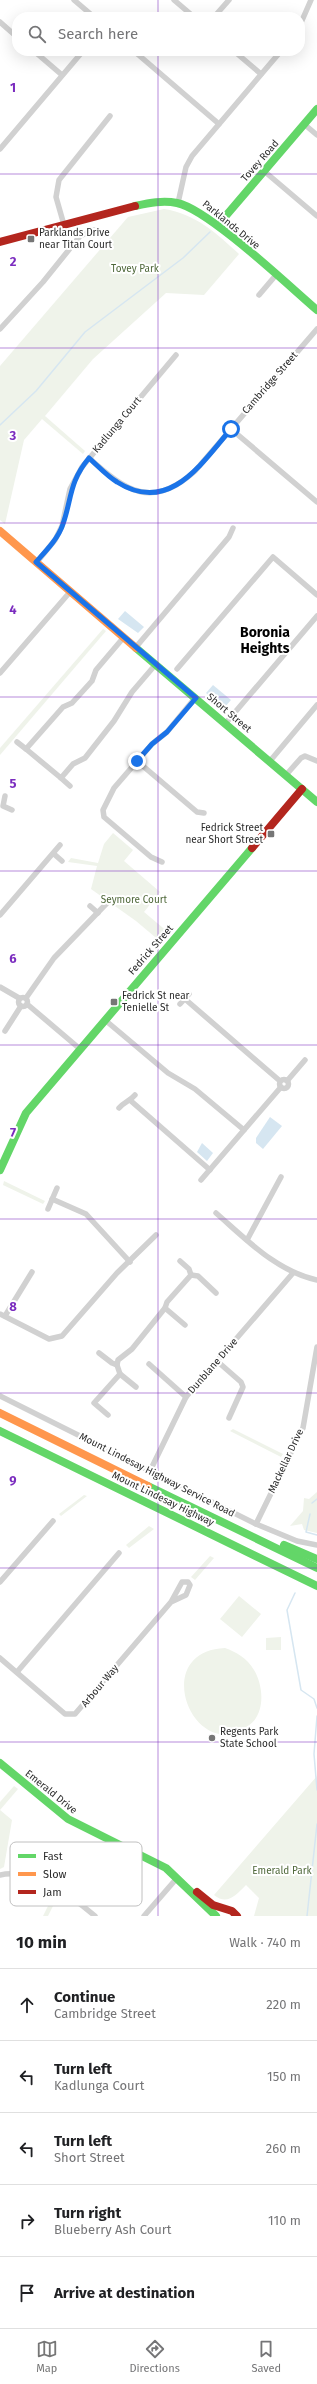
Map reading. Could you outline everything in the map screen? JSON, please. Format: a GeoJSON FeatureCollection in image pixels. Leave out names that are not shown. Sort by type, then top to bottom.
{"type":"FeatureCollection","features":[{"type":"Feature","properties":{"kind":"main road","name":"Tovey Road"},"geometry":{"type":"LineString","coordinates":[[218,225],[317,109]]}},
{"type":"Feature","properties":{"kind":"main road","name":"Parklands Drive"},"geometry":{"type":"LineString","coordinates":[[0,242],[152,202],[178,203],[193,208],[218,225],[317,310]]}},
{"type":"Feature","properties":{"kind":"main road","name":"Short Street"},"geometry":{"type":"LineString","coordinates":[[0,531],[317,802]]}},
{"type":"Feature","properties":{"kind":"main road","name":"Fedrick Street"},"geometry":{"type":"LineString","coordinates":[[0,1170],[21,1121],[80,1049],[302,789]]}},
{"type":"Feature","properties":{"kind":"main road","name":"Mount Lindesay Highway"},"geometry":{"type":"LineString","coordinates":[[0,1414],[317,1568]]}},
{"type":"Feature","properties":{"kind":"main road","name":"Mount Lindesay Highway"},"geometry":{"type":"LineString","coordinates":[[2,1433],[317,1586]]}},
{"type":"Feature","properties":{"kind":"main road"},"geometry":{"type":"LineString","coordinates":[[266,1543],[281,1543],[317,1559]]}},
{"type":"Feature","properties":{"kind":"main road","name":"Emerald Drive"},"geometry":{"type":"LineString","coordinates":[[0,1763],[68,1819],[115,1842]]}},
{"type":"Feature","properties":{"kind":"main road","name":"Emerald Drive"},"geometry":{"type":"LineString","coordinates":[[142,1856],[192,1887],[213,1905],[224,1910],[232,1911],[237,1916]]}},
{"type":"Feature","properties":{"kind":"main road","name":"Emerald Drive"},"geometry":{"type":"LineString","coordinates":[[177,1878],[216,1916],[224,1910]]}},
{"type":"Feature","properties":{"kind":"street"},"geometry":{"type":"LineString","coordinates":[[74,0],[88,12]]}},
{"type":"Feature","properties":{"kind":"street"},"geometry":{"type":"LineString","coordinates":[[174,0],[188,12]]}},
{"type":"Feature","properties":{"kind":"street"},"geometry":{"type":"LineString","coordinates":[[218,12],[229,0]]}},
{"type":"Feature","properties":{"kind":"street"},"geometry":{"type":"LineString","coordinates":[[305,14],[311,0]]}},
{"type":"Feature","properties":{"kind":"street"},"geometry":{"type":"LineString","coordinates":[[0,22],[12,32]]}},
{"type":"Feature","properties":{"kind":"street"},"geometry":{"type":"LineString","coordinates":[[40,56],[62,75]]}},
{"type":"Feature","properties":{"kind":"street"},"geometry":{"type":"LineString","coordinates":[[0,148],[79,56]]}},
{"type":"Feature","properties":{"kind":"street"},"geometry":{"type":"LineString","coordinates":[[140,56],[218,124]]}},
{"type":"Feature","properties":{"kind":"street"},"geometry":{"type":"LineString","coordinates":[[240,56],[261,74]]}},
{"type":"Feature","properties":{"kind":"street"},"geometry":{"type":"LineString","coordinates":[[178,203],[186,167],[192,156],[277,56]]}},
{"type":"Feature","properties":{"kind":"street"},"geometry":{"type":"LineString","coordinates":[[64,225],[56,197],[59,180],[110,116]]}},
{"type":"Feature","properties":{"kind":"street"},"geometry":{"type":"LineString","coordinates":[[304,124],[317,135]]}},
{"type":"Feature","properties":{"kind":"street"},"geometry":{"type":"LineString","coordinates":[[264,171],[317,216]]}},
{"type":"Feature","properties":{"kind":"street"},"geometry":{"type":"LineString","coordinates":[[0,329],[43,282],[80,236],[94,230]]}},
{"type":"Feature","properties":{"kind":"street"},"geometry":{"type":"LineString","coordinates":[[259,295],[276,275]]}},
{"type":"Feature","properties":{"kind":"street"},"geometry":{"type":"LineString","coordinates":[[0,322],[7,321]]}},
{"type":"Feature","properties":{"kind":"street","name":"Cambridge Street"},"geometry":{"type":"LineString","coordinates":[[89,458],[115,482],[129,489],[144,493],[158,492],[171,488],[184,481],[317,329]]}},
{"type":"Feature","properties":{"kind":"street","name":"Kadlunga Court"},"geometry":{"type":"LineString","coordinates":[[36,562],[55,540],[62,526],[70,489],[82,467],[176,355]]}},
{"type":"Feature","properties":{"kind":"street"},"geometry":{"type":"LineString","coordinates":[[231,429],[317,502]]}},
{"type":"Feature","properties":{"kind":"street"},"geometry":{"type":"LineString","coordinates":[[136,647],[229,537],[233,528]]}},
{"type":"Feature","properties":{"kind":"street"},"geometry":{"type":"LineString","coordinates":[[177,669],[273,557],[317,595]]}},
{"type":"Feature","properties":{"kind":"street"},"geometry":{"type":"LineString","coordinates":[[0,673],[70,592]]}},
{"type":"Feature","properties":{"kind":"street"},"geometry":{"type":"LineString","coordinates":[[226,724],[317,616]]}},
{"type":"Feature","properties":{"kind":"street"},"geometry":{"type":"LineString","coordinates":[[26,749],[63,707],[72,704],[92,681],[96,670],[124,637]]}},
{"type":"Feature","properties":{"kind":"street"},"geometry":{"type":"LineString","coordinates":[[61,778],[73,764],[85,758],[89,754],[132,692],[156,664]]}},
{"type":"Feature","properties":{"kind":"street"},"geometry":{"type":"LineString","coordinates":[[162,862],[151,857],[104,817],[103,810],[114,788],[152,744],[167,732],[196,698]]}},
{"type":"Feature","properties":{"kind":"street"},"geometry":{"type":"LineString","coordinates":[[270,761],[317,705]]}},
{"type":"Feature","properties":{"kind":"street"},"geometry":{"type":"LineString","coordinates":[[17,742],[70,786]]}},
{"type":"Feature","properties":{"kind":"street"},"geometry":{"type":"LineString","coordinates":[[286,775],[300,758],[305,756],[317,761]]}},
{"type":"Feature","properties":{"kind":"street"},"geometry":{"type":"LineString","coordinates":[[137,761],[197,812],[204,813]]}},
{"type":"Feature","properties":{"kind":"street"},"geometry":{"type":"LineString","coordinates":[[5,796],[2,808],[12,810]]}},
{"type":"Feature","properties":{"kind":"street"},"geometry":{"type":"LineString","coordinates":[[0,914],[54,854],[60,845]]}},
{"type":"Feature","properties":{"kind":"street"},"geometry":{"type":"LineString","coordinates":[[54,854],[62,861]]}},
{"type":"Feature","properties":{"kind":"street"},"geometry":{"type":"LineString","coordinates":[[80,1049],[24,1005],[18,1002],[23,998],[54,958],[107,903]]}},
{"type":"Feature","properties":{"kind":"street"},"geometry":{"type":"LineString","coordinates":[[90,906],[98,913]]}},
{"type":"Feature","properties":{"kind":"street"},"geometry":{"type":"LineString","coordinates":[[0,987],[23,998]]}},
{"type":"Feature","properties":{"kind":"street"},"geometry":{"type":"LineString","coordinates":[[180,1004],[189,994]]}},
{"type":"Feature","properties":{"kind":"street"},"geometry":{"type":"LineString","coordinates":[[5,1031],[24,1005],[23,998]]}},
{"type":"Feature","properties":{"kind":"street"},"geometry":{"type":"LineString","coordinates":[[185,999],[280,1081],[281,1087]]}},
{"type":"Feature","properties":{"kind":"street"},"geometry":{"type":"LineString","coordinates":[[105,1020],[168,1073],[195,1089],[244,1130]]}},
{"type":"Feature","properties":{"kind":"street"},"geometry":{"type":"LineString","coordinates":[[201,1180],[281,1087],[287,1087],[287,1081],[305,1060]]}},
{"type":"Feature","properties":{"kind":"street"},"geometry":{"type":"LineString","coordinates":[[280,1081],[287,1081]]}},
{"type":"Feature","properties":{"kind":"street"},"geometry":{"type":"LineString","coordinates":[[119,1108],[124,1103],[131,1101],[135,1095]]}},
{"type":"Feature","properties":{"kind":"street"},"geometry":{"type":"LineString","coordinates":[[131,1101],[210,1170]]}},
{"type":"Feature","properties":{"kind":"street"},"geometry":{"type":"LineString","coordinates":[[247,1240],[281,1177]]}},
{"type":"Feature","properties":{"kind":"street"},"geometry":{"type":"LineString","coordinates":[[48,1208],[57,1188]]}},
{"type":"Feature","properties":{"kind":"street"},"geometry":{"type":"LineString","coordinates":[[52,1199],[86,1214],[130,1262]]}},
{"type":"Feature","properties":{"kind":"street"},"geometry":{"type":"LineString","coordinates":[[216,1213],[277,1265],[293,1273],[317,1280]]}},
{"type":"Feature","properties":{"kind":"street"},"geometry":{"type":"LineString","coordinates":[[32,1272],[3,1315],[49,1339],[56,1339],[62,1336],[156,1235]]}},
{"type":"Feature","properties":{"kind":"street"},"geometry":{"type":"LineString","coordinates":[[180,1261],[189,1269],[191,1275]]}},
{"type":"Feature","properties":{"kind":"street","name":"Dunblane Drive"},"geometry":{"type":"LineString","coordinates":[[150,1471],[186,1397],[293,1273]]}},
{"type":"Feature","properties":{"kind":"street"},"geometry":{"type":"LineString","coordinates":[[191,1275],[198,1276],[216,1293]]}},
{"type":"Feature","properties":{"kind":"street"},"geometry":{"type":"LineString","coordinates":[[136,1387],[120,1374],[117,1364],[122,1355],[132,1349],[165,1308],[167,1302],[191,1275]]}},
{"type":"Feature","properties":{"kind":"street"},"geometry":{"type":"LineString","coordinates":[[165,1308],[185,1325]]}},
{"type":"Feature","properties":{"kind":"street","name":"Mackellar Drive"},"geometry":{"type":"LineString","coordinates":[[256,1524],[303,1428],[315,1367],[317,1347]]}},
{"type":"Feature","properties":{"kind":"street"},"geometry":{"type":"LineString","coordinates":[[99,1353],[112,1363],[117,1364]]}},
{"type":"Feature","properties":{"kind":"street"},"geometry":{"type":"LineString","coordinates":[[217,1361],[241,1382],[243,1387],[229,1418]]}},
{"type":"Feature","properties":{"kind":"street"},"geometry":{"type":"LineString","coordinates":[[149,1364],[186,1397]]}},
{"type":"Feature","properties":{"kind":"street"},"geometry":{"type":"LineString","coordinates":[[108,1415],[94,1403],[120,1374]]}},
{"type":"Feature","properties":{"kind":"street","name":"Mount Lindesay Highway Service Road"},"geometry":{"type":"LineString","coordinates":[[0,1396],[256,1524],[297,1541],[317,1545]]}},
{"type":"Feature","properties":{"kind":"street"},"geometry":{"type":"LineString","coordinates":[[0,1582],[53,1521]]}},
{"type":"Feature","properties":{"kind":"street"},"geometry":{"type":"LineString","coordinates":[[17,1672],[120,1553]]}},
{"type":"Feature","properties":{"kind":"street","name":"Arbour Way"},"geometry":{"type":"LineString","coordinates":[[0,1658],[65,1714],[75,1714],[171,1602]]}},
{"type":"Feature","properties":{"kind":"street"},"geometry":{"type":"LineString","coordinates":[[0,1875],[10,1874]]}},
{"type":"Feature","properties":{"kind":"street"},"geometry":{"type":"LineString","coordinates":[[144,1916],[177,1878]]}},
{"type":"Feature","properties":{"kind":"street"},"geometry":{"type":"LineString","coordinates":[[82,1906],[95,1916]]}},
{"type":"Feature","properties":{"kind":"green space","name":"Tovey Park"},"geometry":{"type":"Polygon","coordinates":[[[164,209],[186,215],[196,220],[214,232],[239,254],[204,295],[166,293],[93,359],[45,416],[85,451],[83,454],[42,419],[24,440],[5,524],[0,520],[0,366],[128,217],[164,209]]]}},
{"type":"Feature","properties":{"kind":"green space"},"geometry":{"type":"Polygon","coordinates":[[[103,629],[106,631],[0,755],[0,748],[103,629]]]}},
{"type":"Feature","properties":{"kind":"green space","name":"Seymore Court"},"geometry":{"type":"Polygon","coordinates":[[[113,833],[133,850],[124,861],[160,892],[144,912],[169,933],[161,942],[136,921],[91,889],[97,866],[68,862],[71,858],[98,863],[104,844],[113,833]]]}},
{"type":"Feature","properties":{"kind":"green space"},"geometry":{"type":"Polygon","coordinates":[[[4,1181],[45,1201],[43,1204],[3,1185],[4,1181]]]}},
{"type":"Feature","properties":{"kind":"green space"},"geometry":{"type":"Polygon","coordinates":[[[233,1429],[283,1454],[281,1457],[230,1431],[233,1429]]]}},
{"type":"Feature","properties":{"kind":"green space"},"geometry":{"type":"Polygon","coordinates":[[[317,1492],[317,1533],[304,1530],[302,1524],[290,1526],[303,1511],[304,1498],[309,1499],[317,1492]]]}},
{"type":"Feature","properties":{"kind":"green space"},"geometry":{"type":"Polygon","coordinates":[[[84,1495],[87,1496],[61,1516],[59,1514],[84,1495]]]}},
{"type":"Feature","properties":{"kind":"green space"},"geometry":{"type":"Polygon","coordinates":[[[149,1526],[154,1529],[129,1548],[126,1545],[149,1526]]]}},
{"type":"Feature","properties":{"kind":"green space"},"geometry":{"type":"Polygon","coordinates":[[[210,1556],[214,1558],[195,1580],[191,1577],[210,1556]]]}},
{"type":"Feature","properties":{"kind":"green space"},"geometry":{"type":"Polygon","coordinates":[[[239,1596],[261,1614],[242,1637],[220,1619],[239,1596]]]}},
{"type":"Feature","properties":{"kind":"green space"},"geometry":{"type":"Polygon","coordinates":[[[281,1637],[281,1650],[266,1650],[266,1638],[281,1637]]]}},
{"type":"Feature","properties":{"kind":"green space"},"geometry":{"type":"Polygon","coordinates":[[[225,1648],[233,1651],[248,1662],[254,1670],[260,1684],[261,1692],[260,1709],[257,1716],[246,1727],[233,1734],[216,1733],[202,1725],[191,1712],[185,1696],[185,1679],[190,1664],[204,1653],[225,1648]]]}},
{"type":"Feature","properties":{"kind":"green space","name":"Emerald Park"},"geometry":{"type":"Polygon","coordinates":[[[317,1776],[317,1916],[254,1916],[259,1898],[246,1885],[231,1898],[223,1899],[214,1895],[317,1776]]]}},
{"type":"Feature","properties":{"kind":"green space"},"geometry":{"type":"Polygon","coordinates":[[[14,1786],[18,1789],[0,1810],[0,1802],[14,1786]]]}},
{"type":"Feature","properties":{"kind":"green space"},"geometry":{"type":"Polygon","coordinates":[[[0,1810],[12,1820],[4,1867],[0,1869],[0,1810]]]}},
{"type":"Feature","properties":{"kind":"green space"},"geometry":{"type":"Polygon","coordinates":[[[48,1906],[53,1906],[48,1916],[43,1916],[48,1906]]]}},
{"type":"Feature","properties":{"kind":"shaded area"},"geometry":{"type":"Polygon","coordinates":[[[125,611],[144,627],[138,633],[118,619],[125,611]]]}},
{"type":"Feature","properties":{"kind":"shaded area"},"geometry":{"type":"Polygon","coordinates":[[[213,685],[231,700],[224,708],[206,693],[213,685]]]}},
{"type":"Feature","properties":{"kind":"shaded area"},"geometry":{"type":"Polygon","coordinates":[[[270,1117],[282,1126],[263,1149],[256,1143],[256,1138],[270,1117]]]}},
{"type":"Feature","properties":{"kind":"shaded area"},"geometry":{"type":"Polygon","coordinates":[[[202,1143],[213,1153],[207,1161],[197,1152],[202,1143]]]}},
{"type":"Feature","properties":{"kind":"waterway"},"geometry":{"type":"LineString","coordinates":[[0,425],[36,391],[85,332],[183,258],[210,232]]}},
{"type":"Feature","properties":{"kind":"waterway"},"geometry":{"type":"LineString","coordinates":[[312,1503],[317,1499]]}},
{"type":"Feature","properties":{"kind":"waterway"},"geometry":{"type":"LineString","coordinates":[[310,1514],[306,1532],[317,1535]]}},
{"type":"Feature","properties":{"kind":"waterway"},"geometry":{"type":"LineString","coordinates":[[295,1593],[287,1610],[301,1690],[314,1699],[317,1708]]}},
{"type":"Feature","properties":{"kind":"waterway"},"geometry":{"type":"LineString","coordinates":[[317,1716],[314,1754],[317,1790]]}},
{"type":"Feature","properties":{"kind":"waterway"},"geometry":{"type":"LineString","coordinates":[[307,1916],[317,1824]]}},
{"type":"Feature","properties":{"kind":"traffic: fast"},"geometry":{"type":"LineString","coordinates":[[218,225],[317,109]]}},
{"type":"Feature","properties":{"kind":"traffic: fast"},"geometry":{"type":"LineString","coordinates":[[135,206],[166,202],[177,203],[191,208],[228,233],[317,310]]}},
{"type":"Feature","properties":{"kind":"traffic: fast"},"geometry":{"type":"LineString","coordinates":[[136,648],[317,802]]}},
{"type":"Feature","properties":{"kind":"traffic: fast"},"geometry":{"type":"LineString","coordinates":[[0,1170],[26,1113],[252,848]]}},
{"type":"Feature","properties":{"kind":"traffic: fast"},"geometry":{"type":"LineString","coordinates":[[0,1431],[317,1586]]}},
{"type":"Feature","properties":{"kind":"traffic: fast"},"geometry":{"type":"LineString","coordinates":[[148,1486],[317,1568]]}},
{"type":"Feature","properties":{"kind":"traffic: fast"},"geometry":{"type":"LineString","coordinates":[[284,1545],[317,1559]]}},
{"type":"Feature","properties":{"kind":"traffic: fast"},"geometry":{"type":"LineString","coordinates":[[0,1763],[68,1819],[114,1842]]}},
{"type":"Feature","properties":{"kind":"traffic: fast"},"geometry":{"type":"LineString","coordinates":[[142,1856],[166,1868],[216,1916]]}},
{"type":"Feature","properties":{"kind":"traffic: slow"},"geometry":{"type":"LineString","coordinates":[[0,531],[136,648]]}},
{"type":"Feature","properties":{"kind":"traffic: slow"},"geometry":{"type":"LineString","coordinates":[[0,1413],[148,1486]]}},
{"type":"Feature","properties":{"kind":"traffic: jam"},"geometry":{"type":"LineString","coordinates":[[0,242],[135,206]]}},
{"type":"Feature","properties":{"kind":"traffic: jam"},"geometry":{"type":"LineString","coordinates":[[252,848],[302,789]]}},
{"type":"Feature","properties":{"kind":"traffic: jam"},"geometry":{"type":"LineString","coordinates":[[197,1892],[213,1905],[232,1911],[237,1916]]}},
{"type":"Feature","properties":{"kind":"place","name":"Parklands Drive near Titan Court"},"geometry":{"type":"Point","coordinates":[31,239]}},
{"type":"Feature","properties":{"kind":"place","name":"Fedrick Street near Short Street"},"geometry":{"type":"Point","coordinates":[271,834]}},
{"type":"Feature","properties":{"kind":"place","name":"Fedrick St near Tenielle St"},"geometry":{"type":"Point","coordinates":[114,1002]}},
{"type":"Feature","properties":{"kind":"place","name":"Regents Park State School"},"geometry":{"type":"Point","coordinates":[212,1738]}},
{"type":"Feature","properties":{"kind":"district","name":"Boronia Heights"},"geometry":{"type":"Point","coordinates":[265,640]}},
{"type":"Feature","properties":{"kind":"route"},"geometry":{"type":"LineString","coordinates":[[137,761],[152,744],[167,732],[196,698],[36,562],[55,540],[62,526],[66,513],[70,489],[75,478],[89,458],[115,482],[129,489],[144,493],[158,492],[171,488],[184,481],[196,471],[231,429]]}}]}
